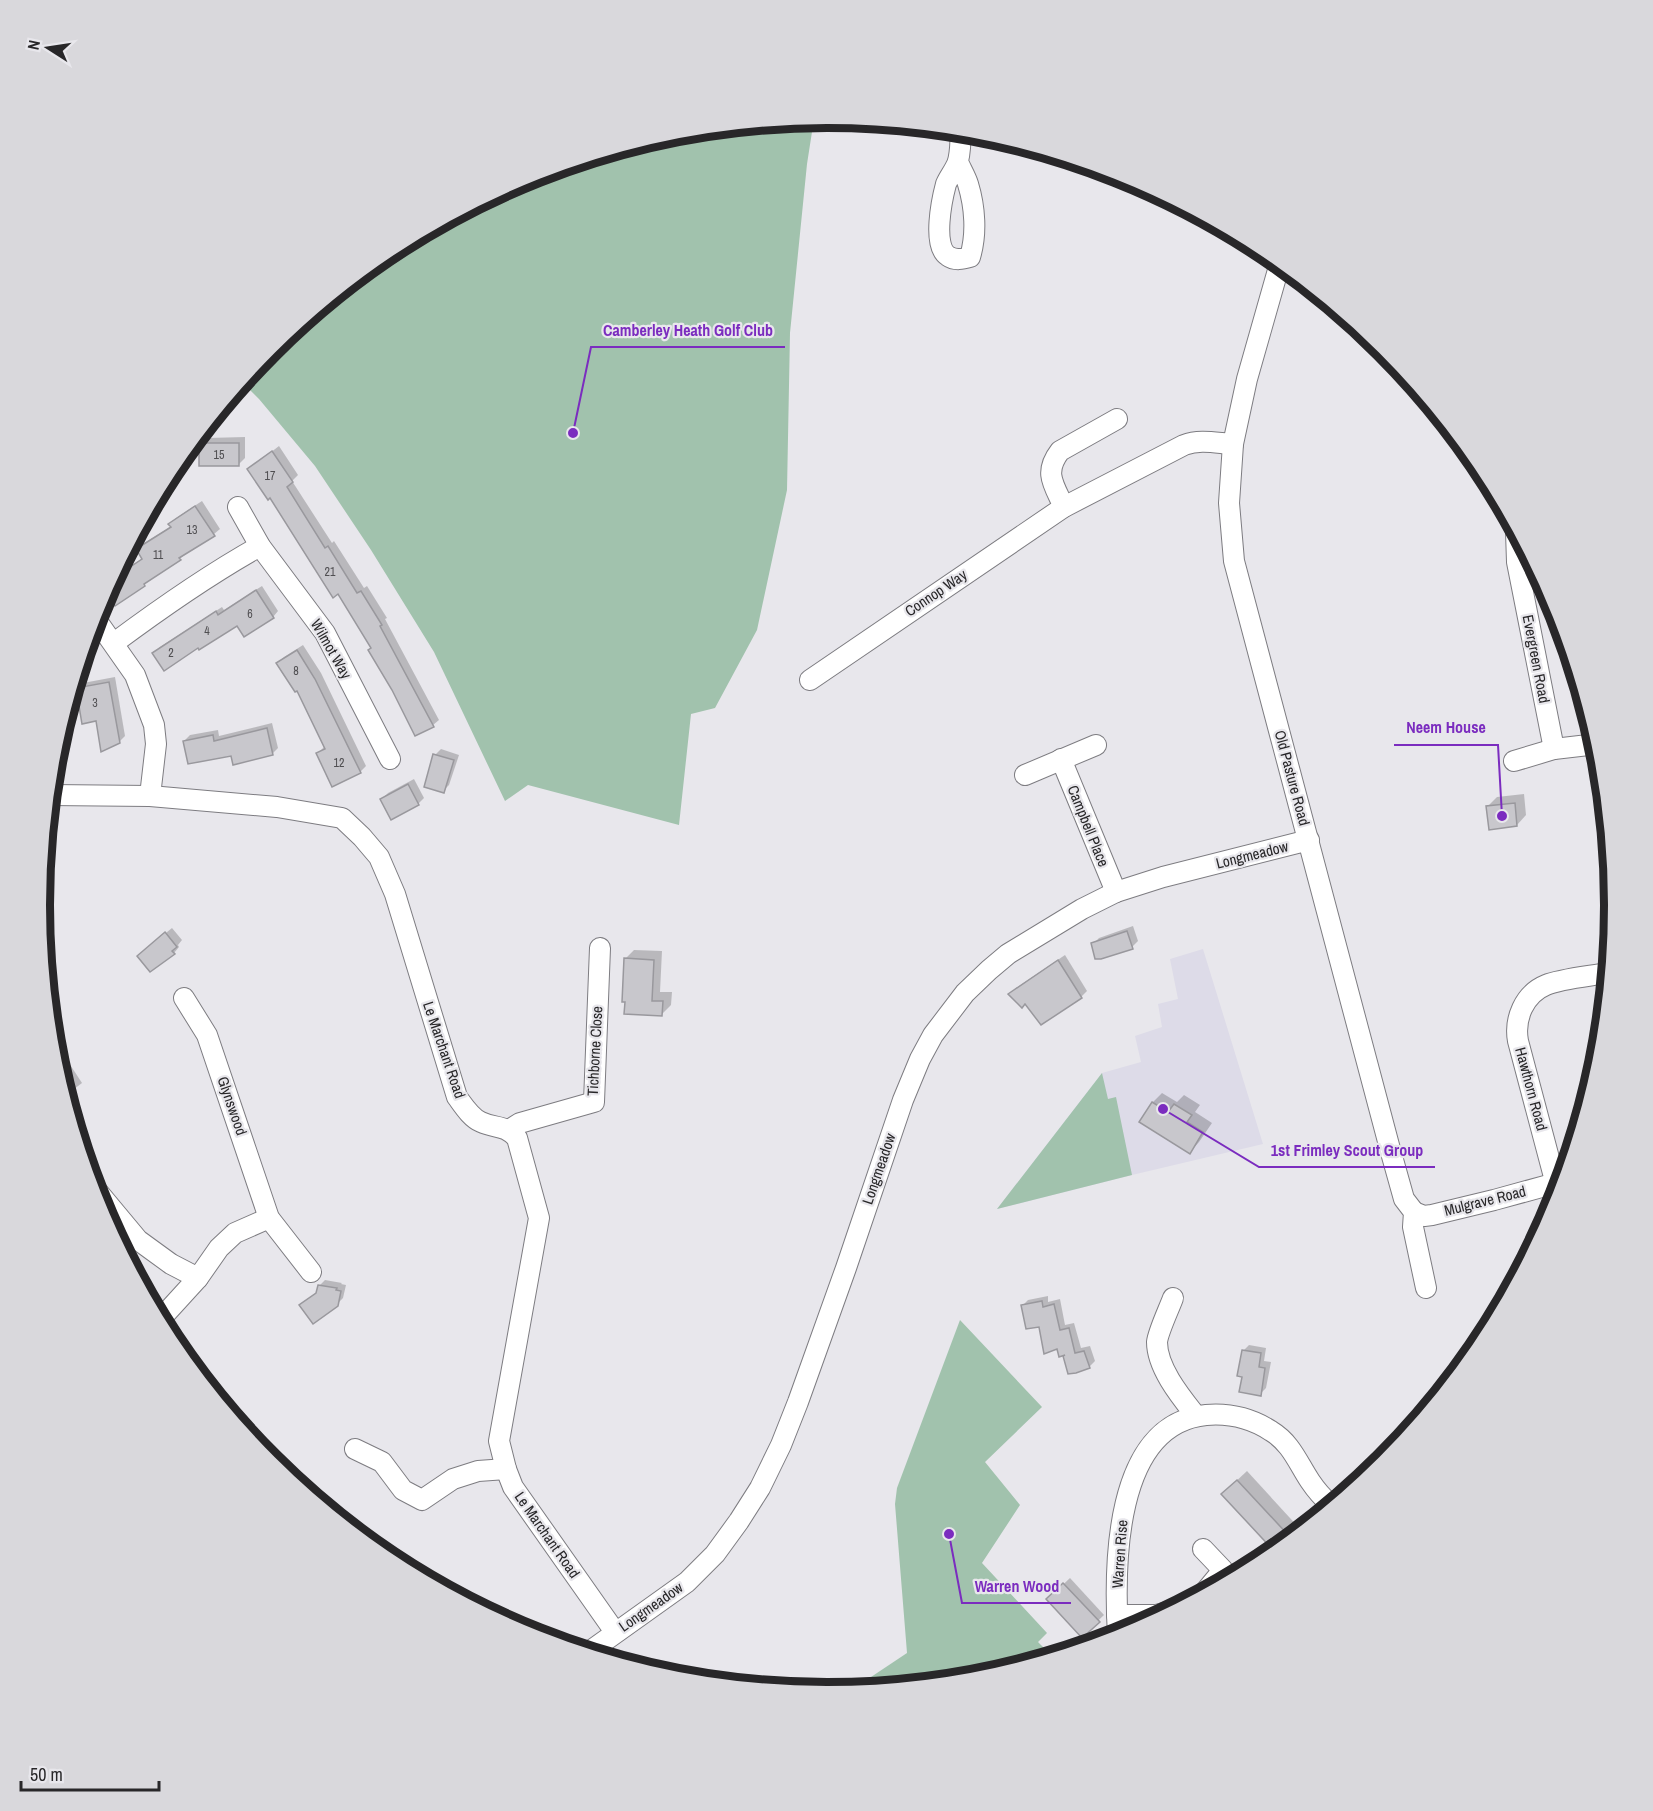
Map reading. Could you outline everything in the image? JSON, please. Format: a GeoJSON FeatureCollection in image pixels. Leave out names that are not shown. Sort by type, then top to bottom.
{"type":"FeatureCollection","features":[{"type":"Feature","properties":{"kind":"street"},"geometry":{"type":"LineString","coordinates":[[958,162],[960,140]]}},
{"type":"Feature","properties":{"kind":"street","name":"Old Pasture Road"},"geometry":{"type":"LineString","coordinates":[[1277,273],[1247,379],[1233,444],[1229,503],[1234,561],[1402,1192],[1407,1205],[1413,1212],[1413,1227],[1426,1288]]}},
{"type":"Feature","properties":{"kind":"street"},"geometry":{"type":"LineString","coordinates":[[1064,507],[1050,477],[1052,462],[1060,451],[1117,418]]}},
{"type":"Feature","properties":{"kind":"street","name":"Connop Way"},"geometry":{"type":"LineString","coordinates":[[810,680],[1064,507],[1184,445],[1202,441],[1233,444]]}},
{"type":"Feature","properties":{"kind":"street","name":"Wilmot Way"},"geometry":{"type":"LineString","coordinates":[[238,507],[260,546],[325,633],[390,761]]}},
{"type":"Feature","properties":{"kind":"street"},"geometry":{"type":"LineString","coordinates":[[114,643],[221,567],[260,546]]}},
{"type":"Feature","properties":{"kind":"street","name":"Evergreen Road"},"geometry":{"type":"LineString","coordinates":[[1517,550],[1517,562],[1554,749]]}},
{"type":"Feature","properties":{"kind":"street"},"geometry":{"type":"LineString","coordinates":[[102,627],[135,675],[154,725],[156,744],[150,796]]}},
{"type":"Feature","properties":{"kind":"street"},"geometry":{"type":"LineString","coordinates":[[1025,775],[1096,745]]}},
{"type":"Feature","properties":{"kind":"street"},"geometry":{"type":"LineString","coordinates":[[1514,761],[1554,749],[1587,745]]}},
{"type":"Feature","properties":{"kind":"street","name":"Campbell Place"},"geometry":{"type":"LineString","coordinates":[[1061,759],[1116,892]]}},
{"type":"Feature","properties":{"kind":"street","name":"Le Marchant Road"},"geometry":{"type":"LineString","coordinates":[[57,795],[150,796],[277,807],[342,818],[379,857],[395,894],[457,1097],[479,1122],[509,1130],[517,1138],[539,1218],[499,1441],[506,1469],[513,1487],[615,1632]]}},
{"type":"Feature","properties":{"kind":"street","name":"Longmeadow"},"geometry":{"type":"LineString","coordinates":[[596,1647],[687,1582],[715,1554],[760,1488],[781,1445],[798,1402],[903,1100],[933,1035],[965,993],[1008,954],[1082,909],[1116,892],[1163,877],[1309,840]]}},
{"type":"Feature","properties":{"kind":"street","name":"Tichborne Close"},"geometry":{"type":"LineString","coordinates":[[509,1130],[520,1124],[594,1102],[600,948]]}},
{"type":"Feature","properties":{"kind":"street","name":"Hawthorn Road"},"geometry":{"type":"LineString","coordinates":[[1554,1176],[1518,1041],[1518,1016],[1531,997],[1547,984],[1600,974]]}},
{"type":"Feature","properties":{"kind":"street","name":"Glynswood"},"geometry":{"type":"LineString","coordinates":[[184,998],[207,1035],[269,1218],[311,1272]]}},
{"type":"Feature","properties":{"kind":"street","name":"Mulgrave Road"},"geometry":{"type":"LineString","coordinates":[[1413,1212],[1424,1216],[1432,1215],[1549,1189]]}},
{"type":"Feature","properties":{"kind":"street"},"geometry":{"type":"LineString","coordinates":[[111,1208],[138,1240],[171,1264],[198,1278]]}},
{"type":"Feature","properties":{"kind":"street"},"geometry":{"type":"LineString","coordinates":[[165,1313],[198,1278],[219,1248],[235,1233],[269,1218]]}},
{"type":"Feature","properties":{"kind":"street"},"geometry":{"type":"LineString","coordinates":[[1173,1298],[1157,1341],[1160,1359],[1173,1385],[1196,1416]]}},
{"type":"Feature","properties":{"kind":"street","name":"Warren Rise"},"geometry":{"type":"LineString","coordinates":[[1117,1625],[1120,1530],[1125,1506],[1143,1458],[1162,1434],[1177,1422],[1196,1416],[1223,1414],[1240,1417],[1273,1432],[1290,1447],[1309,1480],[1327,1500]]}},
{"type":"Feature","properties":{"kind":"street"},"geometry":{"type":"LineString","coordinates":[[355,1449],[382,1462],[403,1490],[422,1500],[453,1479],[478,1471],[506,1469]]}},
{"type":"Feature","properties":{"kind":"street"},"geometry":{"type":"LineString","coordinates":[[1203,1549],[1223,1570],[1218,1576]]}},
{"type":"Feature","properties":{"kind":"street"},"geometry":{"type":"LineString","coordinates":[[1117,1615],[1142,1615]]}},
{"type":"Feature","properties":{"kind":"shaded area"},"geometry":{"type":"Polygon","coordinates":[[[1203,949],[1263,1144],[997,1209],[1102,1073],[1141,1062],[1135,1036],[1162,1027],[1158,1004],[1178,999],[1170,959],[1203,949]]]}},
{"type":"Feature","properties":{"kind":"shaded area"},"geometry":{"type":"Polygon","coordinates":[[[219,1383],[254,1428],[253,1429],[242,1418],[216,1386],[219,1383]]]}},
{"type":"Feature","properties":{"kind":"green space"},"geometry":{"type":"Polygon","coordinates":[[[813,129],[790,333],[787,490],[757,630],[715,708],[691,714],[679,825],[528,785],[505,801],[434,652],[371,550],[315,466],[247,387],[314,321],[395,259],[483,209],[529,188],[625,155],[675,143],[725,135],[813,129]]]}},
{"type":"Feature","properties":{"kind":"green space"},"geometry":{"type":"Polygon","coordinates":[[[1102,1073],[1108,1099],[1116,1097],[1132,1175],[997,1209],[1102,1073]]]}},
{"type":"Feature","properties":{"kind":"green space"},"geometry":{"type":"Polygon","coordinates":[[[960,1320],[1042,1407],[985,1462],[1020,1505],[982,1563],[1047,1633],[1038,1642],[1046,1650],[978,1668],[928,1676],[865,1681],[907,1653],[895,1504],[897,1488],[960,1320]]]}},
{"type":"Feature","properties":{"kind":"building"},"geometry":{"type":"Polygon","coordinates":[[[202,443],[239,443],[239,466],[199,466],[199,447],[202,443]]]}},
{"type":"Feature","properties":{"kind":"building"},"geometry":{"type":"Polygon","coordinates":[[[272,451],[293,482],[287,487],[325,548],[328,546],[357,593],[361,591],[382,625],[380,626],[434,727],[415,736],[392,690],[368,650],[371,648],[338,594],[333,598],[270,498],[268,500],[247,469],[272,451]]]}},
{"type":"Feature","properties":{"kind":"building"},"geometry":{"type":"Polygon","coordinates":[[[195,506],[215,536],[179,558],[181,560],[115,606],[112,601],[127,569],[142,559],[137,548],[171,527],[168,524],[195,506]]]}},
{"type":"Feature","properties":{"kind":"building"},"geometry":{"type":"Polygon","coordinates":[[[256,590],[274,618],[244,637],[237,626],[164,671],[152,653],[216,611],[218,615],[256,590]]]}},
{"type":"Feature","properties":{"kind":"building"},"geometry":{"type":"Polygon","coordinates":[[[297,650],[315,679],[361,773],[332,787],[316,753],[325,749],[297,691],[295,692],[276,663],[297,650]]]}},
{"type":"Feature","properties":{"kind":"building"},"geometry":{"type":"Polygon","coordinates":[[[109,682],[120,743],[101,752],[96,721],[82,724],[78,698],[81,687],[109,682]]]}},
{"type":"Feature","properties":{"kind":"building"},"geometry":{"type":"Polygon","coordinates":[[[267,728],[273,755],[233,765],[231,756],[188,764],[183,741],[213,735],[214,741],[267,728]]]}},
{"type":"Feature","properties":{"kind":"building"},"geometry":{"type":"Polygon","coordinates":[[[433,754],[454,760],[444,793],[424,787],[433,754]]]}},
{"type":"Feature","properties":{"kind":"building"},"geometry":{"type":"Polygon","coordinates":[[[408,784],[419,805],[391,820],[380,799],[408,784]]]}},
{"type":"Feature","properties":{"kind":"building"},"geometry":{"type":"Polygon","coordinates":[[[1515,803],[1517,826],[1489,830],[1486,806],[1515,803]]]}},
{"type":"Feature","properties":{"kind":"building"},"geometry":{"type":"Polygon","coordinates":[[[1127,931],[1133,949],[1095,959],[1091,943],[1127,931]]]}},
{"type":"Feature","properties":{"kind":"building"},"geometry":{"type":"Polygon","coordinates":[[[165,932],[177,947],[172,951],[175,954],[150,972],[137,956],[165,932]]]}},
{"type":"Feature","properties":{"kind":"building"},"geometry":{"type":"Polygon","coordinates":[[[624,958],[654,960],[652,1001],[663,1001],[662,1016],[624,1014],[625,1002],[622,1002],[624,958]]]}},
{"type":"Feature","properties":{"kind":"building"},"geometry":{"type":"Polygon","coordinates":[[[1058,960],[1082,998],[1041,1025],[1025,1004],[1022,1008],[1008,994],[1058,960]]]}},
{"type":"Feature","properties":{"kind":"building"},"geometry":{"type":"Polygon","coordinates":[[[1152,1102],[1168,1112],[1174,1104],[1192,1115],[1187,1122],[1203,1132],[1190,1154],[1139,1122],[1152,1102]]]}},
{"type":"Feature","properties":{"kind":"building"},"geometry":{"type":"Polygon","coordinates":[[[318,1285],[337,1288],[336,1290],[341,1291],[338,1306],[313,1324],[299,1305],[316,1293],[318,1285]]]}},
{"type":"Feature","properties":{"kind":"building"},"geometry":{"type":"Polygon","coordinates":[[[1042,1301],[1043,1307],[1054,1304],[1060,1330],[1069,1328],[1075,1353],[1084,1351],[1090,1368],[1068,1374],[1063,1356],[1065,1355],[1059,1357],[1057,1349],[1044,1354],[1039,1327],[1026,1329],[1021,1305],[1042,1301]]]}},
{"type":"Feature","properties":{"kind":"building"},"geometry":{"type":"Polygon","coordinates":[[[1242,1350],[1261,1353],[1259,1367],[1265,1368],[1261,1396],[1239,1392],[1242,1377],[1237,1376],[1242,1350]]]}},
{"type":"Feature","properties":{"kind":"building"},"geometry":{"type":"Polygon","coordinates":[[[1237,1480],[1286,1532],[1268,1545],[1221,1494],[1237,1480]]]}},
{"type":"Feature","properties":{"kind":"building"},"geometry":{"type":"Polygon","coordinates":[[[1063,1583],[1100,1622],[1082,1638],[1046,1599],[1063,1583]]]}},
{"type":"Feature","properties":{"kind":"place","name":"Camberley Heath Golf Club"},"geometry":{"type":"Point","coordinates":[573,433]}},
{"type":"Feature","properties":{"kind":"place","name":"Neem House"},"geometry":{"type":"Point","coordinates":[1502,816]}},
{"type":"Feature","properties":{"kind":"place","name":"1st Frimley Scout Group"},"geometry":{"type":"Point","coordinates":[1163,1109]}},
{"type":"Feature","properties":{"kind":"place","name":"Warren Wood"},"geometry":{"type":"Point","coordinates":[949,1534]}}]}
